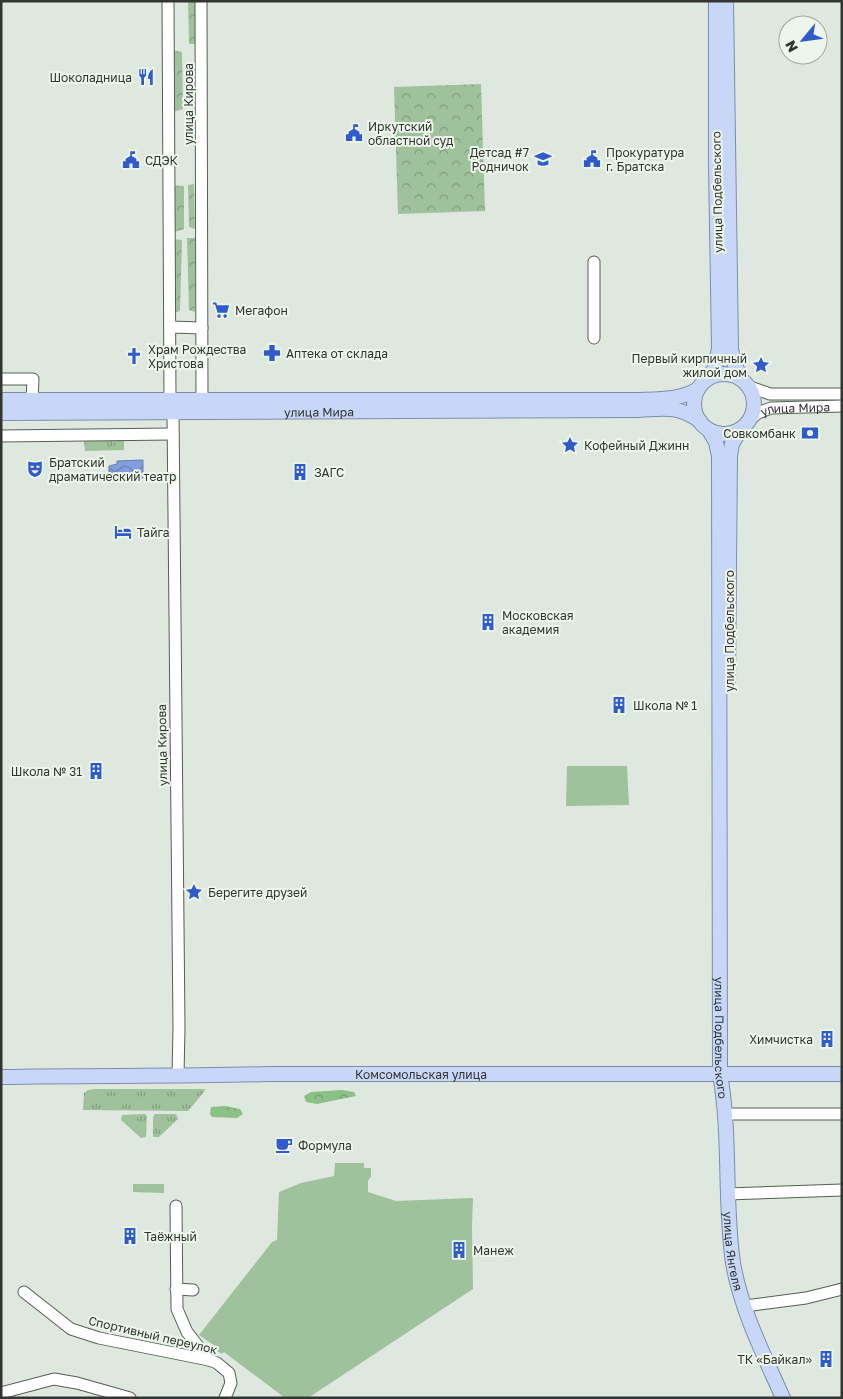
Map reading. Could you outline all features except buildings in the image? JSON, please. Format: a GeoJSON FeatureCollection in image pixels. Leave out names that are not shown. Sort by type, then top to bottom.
{"type":"FeatureCollection","features":[{"type":"Feature","properties":{"kind":"main road","name":"улица Подбельского"},"geometry":{"type":"LineString","coordinates":[[716,1],[721,24],[731,348],[733,360],[745,383]]}},
{"type":"Feature","properties":{"kind":"main road","name":"улица Подбельского"},"geometry":{"type":"LineString","coordinates":[[702,385],[715,368],[719,348],[716,165],[721,24],[726,1]]}},
{"type":"Feature","properties":{"kind":"main road"},"geometry":{"type":"LineString","coordinates":[[724,374],[736,376],[745,383],[754,399],[754,406],[746,424],[729,434],[722,434],[704,425],[690,414],[676,409],[634,405],[676,399],[689,394],[717,375],[724,374]]}},
{"type":"Feature","properties":{"kind":"main road"},"geometry":{"type":"LineString","coordinates":[[702,385],[694,402],[696,415],[704,425]]}},
{"type":"Feature","properties":{"kind":"main road","name":"улица Мира"},"geometry":{"type":"LineString","coordinates":[[1,400],[32,400],[114,406]]}},
{"type":"Feature","properties":{"kind":"main road","name":"улица Мира"},"geometry":{"type":"LineString","coordinates":[[172,406],[202,400],[315,405]]}},
{"type":"Feature","properties":{"kind":"main road","name":"улица Мира"},"geometry":{"type":"LineString","coordinates":[[1,413],[114,406],[634,405]]}},
{"type":"Feature","properties":{"kind":"main road","name":"улица Подбельского"},"geometry":{"type":"LineString","coordinates":[[725,952],[730,456],[732,444],[746,424]]}},
{"type":"Feature","properties":{"kind":"main road","name":"улица Подбельского"},"geometry":{"type":"LineString","coordinates":[[704,425],[716,442],[719,456],[725,952],[724,1096]]}},
{"type":"Feature","properties":{"kind":"main road","name":"Комсомольская улица"},"geometry":{"type":"LineString","coordinates":[[1,1077],[268,1074],[842,1074]]}},
{"type":"Feature","properties":{"kind":"main road","name":"улица Янгеля"},"geometry":{"type":"LineString","coordinates":[[724,1096],[727,1194],[733,1264],[738,1287],[745,1306],[783,1398]]}},
{"type":"Feature","properties":{"kind":"street","name":"улица Кирова"},"geometry":{"type":"LineString","coordinates":[[168,1],[170,327],[174,434],[178,1076]]}},
{"type":"Feature","properties":{"kind":"street","name":"улица Кирова"},"geometry":{"type":"LineString","coordinates":[[201,1],[202,400]]}},
{"type":"Feature","properties":{"kind":"street"},"geometry":{"type":"LineString","coordinates":[[594,262],[594,338]]}},
{"type":"Feature","properties":{"kind":"street"},"geometry":{"type":"LineString","coordinates":[[170,327],[202,328]]}},
{"type":"Feature","properties":{"kind":"street"},"geometry":{"type":"LineString","coordinates":[[1,379],[33,378],[32,400]]}},
{"type":"Feature","properties":{"kind":"street","name":"улица Мира"},"geometry":{"type":"LineString","coordinates":[[745,383],[770,394],[842,394]]}},
{"type":"Feature","properties":{"kind":"street","name":"улица Мира"},"geometry":{"type":"LineString","coordinates":[[746,424],[765,410],[771,408],[842,406]]}},
{"type":"Feature","properties":{"kind":"street"},"geometry":{"type":"LineString","coordinates":[[1,436],[174,434]]}},
{"type":"Feature","properties":{"kind":"street"},"geometry":{"type":"LineString","coordinates":[[724,1114],[842,1114]]}},
{"type":"Feature","properties":{"kind":"street"},"geometry":{"type":"LineString","coordinates":[[727,1194],[842,1190]]}},
{"type":"Feature","properties":{"kind":"street"},"geometry":{"type":"LineString","coordinates":[[176,1206],[177,1309],[187,1332],[209,1360]]}},
{"type":"Feature","properties":{"kind":"street"},"geometry":{"type":"LineString","coordinates":[[176,1289],[193,1290]]}},
{"type":"Feature","properties":{"kind":"street"},"geometry":{"type":"LineString","coordinates":[[745,1306],[806,1298],[842,1289]]}},
{"type":"Feature","properties":{"kind":"street","name":"Спортивный переулок"},"geometry":{"type":"LineString","coordinates":[[24,1292],[71,1329],[99,1338],[217,1363],[229,1373],[230,1383],[225,1398]]}},
{"type":"Feature","properties":{"kind":"street"},"geometry":{"type":"LineString","coordinates":[[1,1393],[54,1379],[77,1383],[130,1398]]}},
{"type":"Feature","properties":{"kind":"green space"},"geometry":{"type":"Polygon","coordinates":[[[188,1],[196,1],[196,44],[189,44],[188,1]]]}},
{"type":"Feature","properties":{"kind":"green space"},"geometry":{"type":"Polygon","coordinates":[[[172,50],[182,52],[183,109],[173,112],[172,50]]]}},
{"type":"Feature","properties":{"kind":"green space"},"geometry":{"type":"Polygon","coordinates":[[[481,84],[485,211],[398,214],[394,87],[481,84]]]}},
{"type":"Feature","properties":{"kind":"green space"},"geometry":{"type":"Polygon","coordinates":[[[194,184],[195,229],[189,227],[188,185],[194,184]]]}},
{"type":"Feature","properties":{"kind":"green space"},"geometry":{"type":"Polygon","coordinates":[[[171,185],[184,186],[184,229],[171,233],[171,185]]]}},
{"type":"Feature","properties":{"kind":"green space"},"geometry":{"type":"Polygon","coordinates":[[[187,238],[195,238],[195,312],[189,310],[187,238]]]}},
{"type":"Feature","properties":{"kind":"green space"},"geometry":{"type":"Polygon","coordinates":[[[171,239],[182,240],[180,311],[172,314],[171,239]]]}},
{"type":"Feature","properties":{"kind":"green space"},"geometry":{"type":"Polygon","coordinates":[[[84,441],[124,441],[124,450],[85,451],[84,441]]]}},
{"type":"Feature","properties":{"kind":"green space"},"geometry":{"type":"Polygon","coordinates":[[[567,766],[627,766],[629,805],[566,806],[567,766]]]}},
{"type":"Feature","properties":{"kind":"green space"},"geometry":{"type":"Polygon","coordinates":[[[95,1089],[205,1089],[188,1111],[83,1110],[84,1093],[95,1089]]]}},
{"type":"Feature","properties":{"kind":"green space"},"geometry":{"type":"Polygon","coordinates":[[[342,1090],[354,1092],[356,1096],[317,1104],[306,1102],[304,1096],[311,1092],[342,1090]]]}},
{"type":"Feature","properties":{"kind":"green space"},"geometry":{"type":"Polygon","coordinates":[[[225,1106],[240,1109],[243,1114],[237,1118],[212,1117],[210,1114],[211,1107],[225,1106]]]}},
{"type":"Feature","properties":{"kind":"green space"},"geometry":{"type":"Polygon","coordinates":[[[145,1114],[147,1116],[146,1137],[141,1138],[121,1120],[122,1115],[145,1114]]]}},
{"type":"Feature","properties":{"kind":"green space"},"geometry":{"type":"Polygon","coordinates":[[[155,1114],[176,1114],[178,1119],[159,1137],[153,1137],[153,1117],[155,1114]]]}},
{"type":"Feature","properties":{"kind":"green space"},"geometry":{"type":"Polygon","coordinates":[[[335,1163],[364,1163],[364,1168],[371,1168],[368,1192],[396,1201],[473,1198],[473,1289],[308,1398],[285,1398],[224,1352],[222,1354],[214,1349],[215,1346],[199,1335],[272,1242],[277,1240],[279,1192],[301,1183],[334,1176],[335,1163]]]}},
{"type":"Feature","properties":{"kind":"green space"},"geometry":{"type":"Polygon","coordinates":[[[133,1184],[164,1184],[164,1193],[133,1192],[133,1184]]]}},
{"type":"Feature","properties":{"kind":"water"},"geometry":{"type":"Polygon","coordinates":[[[143,460],[143,478],[117,478],[117,475],[111,476],[111,472],[109,472],[109,466],[117,464],[117,461],[143,460]]]}},
{"type":"Feature","properties":{"kind":"place","name":"Шоколадница"},"geometry":{"type":"Point","coordinates":[146,77]}},
{"type":"Feature","properties":{"kind":"place","name":"Иркутский областной суд"},"geometry":{"type":"Point","coordinates":[354,133]}},
{"type":"Feature","properties":{"kind":"place","name":"Детсад #7 Родничок"},"geometry":{"type":"Point","coordinates":[543,159]}},
{"type":"Feature","properties":{"kind":"place","name":"Прокуратура г. Братска"},"geometry":{"type":"Point","coordinates":[592,159]}},
{"type":"Feature","properties":{"kind":"place","name":"СДЭК"},"geometry":{"type":"Point","coordinates":[131,160]}},
{"type":"Feature","properties":{"kind":"place","name":"Мегафон"},"geometry":{"type":"Point","coordinates":[221,310]}},
{"type":"Feature","properties":{"kind":"place","name":"Аптека от склада"},"geometry":{"type":"Point","coordinates":[272,353]}},
{"type":"Feature","properties":{"kind":"place","name":"Храм Рождества Христова"},"geometry":{"type":"Point","coordinates":[134,356]}},
{"type":"Feature","properties":{"kind":"place","name":"Первый кирпичный жилой дом"},"geometry":{"type":"Point","coordinates":[761,365]}},
{"type":"Feature","properties":{"kind":"place","name":"Совкомбанк"},"geometry":{"type":"Point","coordinates":[810,433]}},
{"type":"Feature","properties":{"kind":"place","name":"Кофейный Джинн"},"geometry":{"type":"Point","coordinates":[570,445]}},
{"type":"Feature","properties":{"kind":"place","name":"Братский драматический театр"},"geometry":{"type":"Point","coordinates":[35,469]}},
{"type":"Feature","properties":{"kind":"place","name":"ЗАГС"},"geometry":{"type":"Point","coordinates":[300,472]}},
{"type":"Feature","properties":{"kind":"place","name":"Тайга"},"geometry":{"type":"Point","coordinates":[123,532]}},
{"type":"Feature","properties":{"kind":"place","name":"Московская академия"},"geometry":{"type":"Point","coordinates":[488,622]}},
{"type":"Feature","properties":{"kind":"place","name":"Школа № 1"},"geometry":{"type":"Point","coordinates":[619,705]}},
{"type":"Feature","properties":{"kind":"place","name":"Школа № 31"},"geometry":{"type":"Point","coordinates":[96,771]}},
{"type":"Feature","properties":{"kind":"place","name":"Берегите друзей"},"geometry":{"type":"Point","coordinates":[194,892]}},
{"type":"Feature","properties":{"kind":"place","name":"Химчистка"},"geometry":{"type":"Point","coordinates":[827,1039]}},
{"type":"Feature","properties":{"kind":"place","name":"Формула"},"geometry":{"type":"Point","coordinates":[284,1145]}},
{"type":"Feature","properties":{"kind":"place","name":"Таёжный"},"geometry":{"type":"Point","coordinates":[130,1236]}},
{"type":"Feature","properties":{"kind":"place","name":"Манеж"},"geometry":{"type":"Point","coordinates":[459,1250]}},
{"type":"Feature","properties":{"kind":"place","name":"ТК «Байкал»"},"geometry":{"type":"Point","coordinates":[826,1359]}}]}
